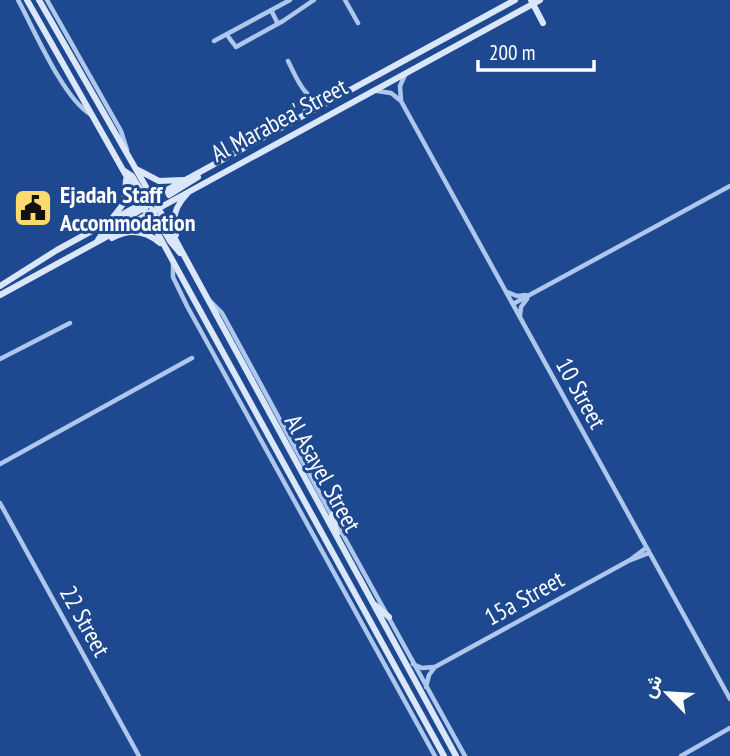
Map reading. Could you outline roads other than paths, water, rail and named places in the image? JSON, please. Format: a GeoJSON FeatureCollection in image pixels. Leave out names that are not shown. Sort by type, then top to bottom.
{"type":"FeatureCollection","features":[{"type":"Feature","properties":{"kind":"main road","name":"Al Asayel Street"},"geometry":{"type":"LineString","coordinates":[[27,0],[124,172],[184,257],[456,756]]}},
{"type":"Feature","properties":{"kind":"main road","name":"Al Asayel Street"},"geometry":{"type":"LineString","coordinates":[[39,0],[128,154],[164,247],[444,756]]}},
{"type":"Feature","properties":{"kind":"main road","name":"Al Marabea' Street"},"geometry":{"type":"LineString","coordinates":[[0,295],[97,241],[201,172],[515,0]]}},
{"type":"Feature","properties":{"kind":"main road","name":"Al Marabea' Street"},"geometry":{"type":"LineString","coordinates":[[0,286],[105,224],[193,189],[531,2],[540,0]]}},
{"type":"Feature","properties":{"kind":"main road"},"geometry":{"type":"LineString","coordinates":[[531,2],[543,23]]}},
{"type":"Feature","properties":{"kind":"main road"},"geometry":{"type":"LineString","coordinates":[[135,168],[159,181],[189,179]]}},
{"type":"Feature","properties":{"kind":"main road"},"geometry":{"type":"LineString","coordinates":[[105,224],[118,213],[124,203],[127,191],[124,172]]}},
{"type":"Feature","properties":{"kind":"main road"},"geometry":{"type":"LineString","coordinates":[[150,206],[194,182],[201,172]]}},
{"type":"Feature","properties":{"kind":"main road"},"geometry":{"type":"LineString","coordinates":[[184,257],[174,230],[174,217],[181,201],[193,189]]}},
{"type":"Feature","properties":{"kind":"main road"},"geometry":{"type":"LineString","coordinates":[[97,241],[135,232],[153,237],[164,247]]}},
{"type":"Feature","properties":{"kind":"main road"},"geometry":{"type":"LineString","coordinates":[[332,515],[337,539]]}},
{"type":"Feature","properties":{"kind":"main road"},"geometry":{"type":"LineString","coordinates":[[372,602],[389,617]]}},
{"type":"Feature","properties":{"kind":"street"},"geometry":{"type":"LineString","coordinates":[[18,0],[62,80],[77,103],[90,114]]}},
{"type":"Feature","properties":{"kind":"street"},"geometry":{"type":"LineString","coordinates":[[47,0],[124,138],[128,154]]}},
{"type":"Feature","properties":{"kind":"street"},"geometry":{"type":"LineString","coordinates":[[214,41],[290,0]]}},
{"type":"Feature","properties":{"kind":"street"},"geometry":{"type":"LineString","coordinates":[[226,35],[236,47],[278,24],[304,3],[314,0]]}},
{"type":"Feature","properties":{"kind":"street"},"geometry":{"type":"LineString","coordinates":[[345,0],[358,23]]}},
{"type":"Feature","properties":{"kind":"street"},"geometry":{"type":"LineString","coordinates":[[271,10],[278,24]]}},
{"type":"Feature","properties":{"kind":"street"},"geometry":{"type":"LineString","coordinates":[[288,61],[305,92],[307,104],[303,116]]}},
{"type":"Feature","properties":{"kind":"street"},"geometry":{"type":"LineString","coordinates":[[403,104],[400,86],[408,72]]}},
{"type":"Feature","properties":{"kind":"street"},"geometry":{"type":"LineString","coordinates":[[305,92],[319,101],[331,100]]}},
{"type":"Feature","properties":{"kind":"street"},"geometry":{"type":"LineString","coordinates":[[372,92],[391,93],[403,104]]}},
{"type":"Feature","properties":{"kind":"street","name":"10 Street"},"geometry":{"type":"LineString","coordinates":[[403,104],[730,699]]}},
{"type":"Feature","properties":{"kind":"street"},"geometry":{"type":"LineString","coordinates":[[513,304],[730,186]]}},
{"type":"Feature","properties":{"kind":"street"},"geometry":{"type":"LineString","coordinates":[[173,263],[173,277],[191,313],[435,756]]}},
{"type":"Feature","properties":{"kind":"street"},"geometry":{"type":"LineString","coordinates":[[505,290],[517,296],[530,295]]}},
{"type":"Feature","properties":{"kind":"street"},"geometry":{"type":"LineString","coordinates":[[520,317],[521,307],[530,295]]}},
{"type":"Feature","properties":{"kind":"street"},"geometry":{"type":"LineString","coordinates":[[207,299],[217,306],[224,316],[465,756]]}},
{"type":"Feature","properties":{"kind":"street"},"geometry":{"type":"LineString","coordinates":[[0,359],[70,323]]}},
{"type":"Feature","properties":{"kind":"street"},"geometry":{"type":"LineString","coordinates":[[0,464],[192,358]]}},
{"type":"Feature","properties":{"kind":"street","name":"22 Street"},"geometry":{"type":"LineString","coordinates":[[0,503],[139,756]]}},
{"type":"Feature","properties":{"kind":"street","name":"15a Street"},"geometry":{"type":"LineString","coordinates":[[435,667],[648,551]]}},
{"type":"Feature","properties":{"kind":"street"},"geometry":{"type":"LineString","coordinates":[[414,664],[422,668],[435,667]]}},
{"type":"Feature","properties":{"kind":"street"},"geometry":{"type":"LineString","coordinates":[[426,687],[429,675],[435,667]]}},
{"type":"Feature","properties":{"kind":"street"},"geometry":{"type":"LineString","coordinates":[[681,756],[730,730]]}},
{"type":"Feature","properties":{"kind":"place","name":"Ejadah Staff Accommodation"},"geometry":{"type":"Point","coordinates":[33,208]}}]}
